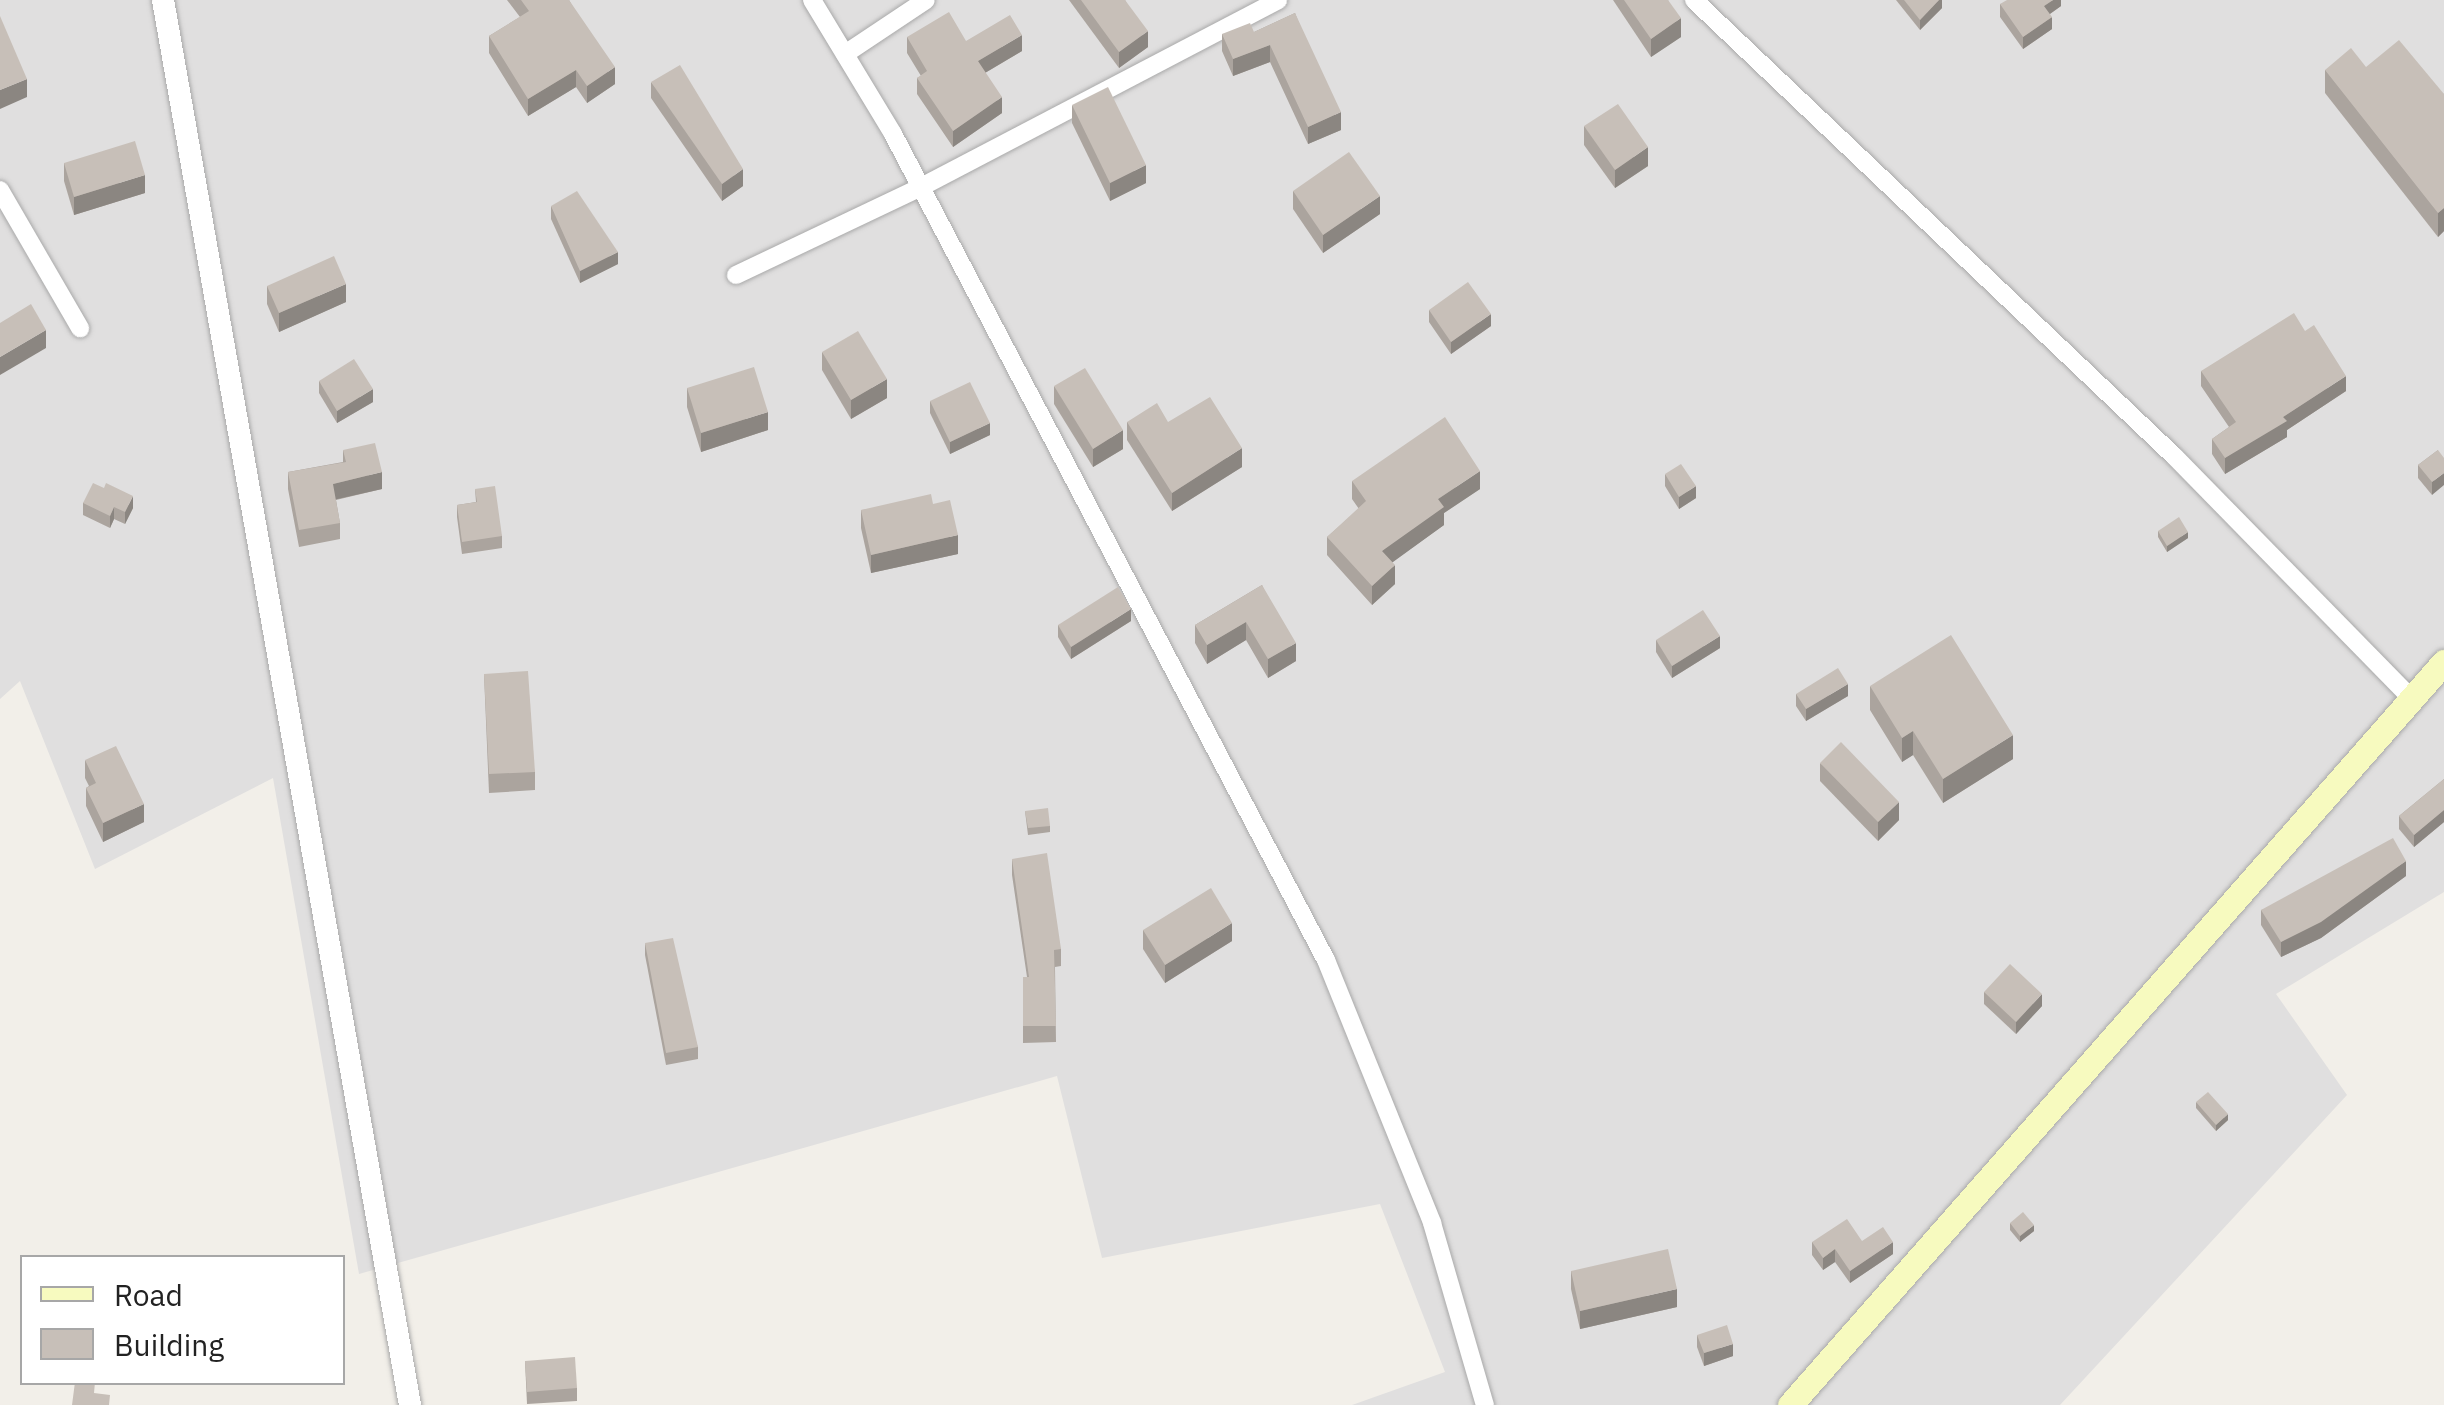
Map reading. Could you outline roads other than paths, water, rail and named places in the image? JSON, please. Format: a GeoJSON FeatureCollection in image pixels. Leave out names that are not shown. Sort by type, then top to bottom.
{"type":"FeatureCollection","features":[{"type":"Feature","properties":{"kind":"main road"},"geometry":{"type":"LineString","coordinates":[[1790,1405],[2444,662]]}},
{"type":"Feature","properties":{"kind":"street"},"geometry":{"type":"LineString","coordinates":[[163,0],[410,1405]]}},
{"type":"Feature","properties":{"kind":"street"},"geometry":{"type":"LineString","coordinates":[[812,0],[921,187],[1326,960],[1432,1223],[1484,1405]]}},
{"type":"Feature","properties":{"kind":"street"},"geometry":{"type":"LineString","coordinates":[[845,54],[926,0]]}},
{"type":"Feature","properties":{"kind":"street"},"geometry":{"type":"LineString","coordinates":[[736,275],[921,187],[1278,0]]}},
{"type":"Feature","properties":{"kind":"street"},"geometry":{"type":"LineString","coordinates":[[1694,0],[2175,457],[2412,698]]}},
{"type":"Feature","properties":{"kind":"street"},"geometry":{"type":"LineString","coordinates":[[0,190],[80,328]]}}]}
